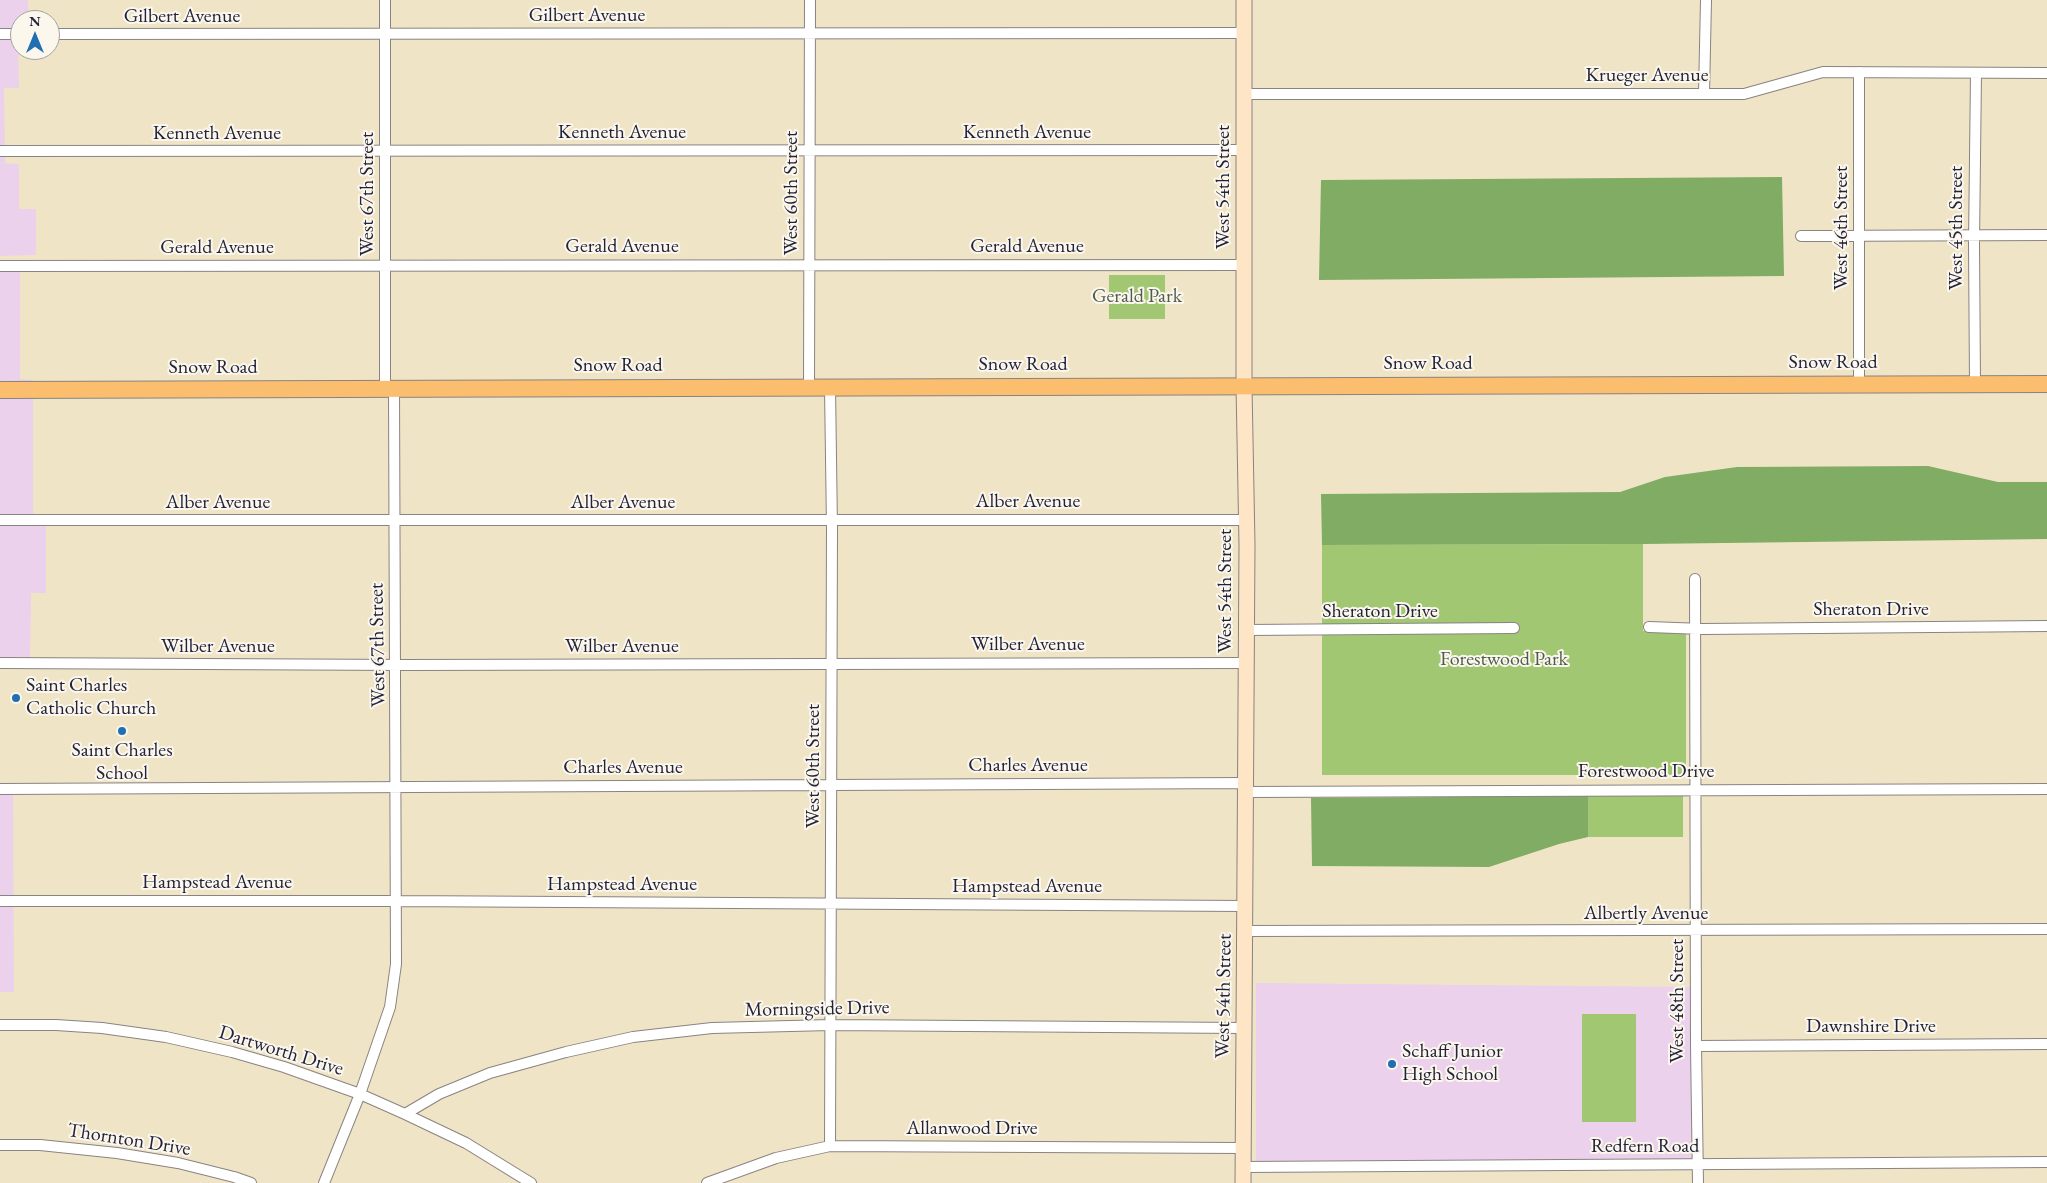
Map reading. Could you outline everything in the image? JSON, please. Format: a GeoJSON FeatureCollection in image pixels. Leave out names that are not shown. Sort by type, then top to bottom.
{"type":"FeatureCollection","features":[{"type":"Feature","properties":{"kind":"main road","name":"Snow Road"},"geometry":{"type":"LineString","coordinates":[[0,390],[2047,384]]}},
{"type":"Feature","properties":{"kind":"street","name":"West 67th Street"},"geometry":{"type":"LineString","coordinates":[[324,1183],[360,1094],[390,1007],[396,964],[396,665],[394,521],[385,265],[385,0]]}},
{"type":"Feature","properties":{"kind":"street","name":"West 60th Street"},"geometry":{"type":"LineString","coordinates":[[809,387],[810,0]]}},
{"type":"Feature","properties":{"kind":"street","name":"West 54th Street"},"geometry":{"type":"LineString","coordinates":[[1243,1183],[1246,788],[1244,0]]}},
{"type":"Feature","properties":{"kind":"street"},"geometry":{"type":"LineString","coordinates":[[1704,94],[1706,0]]}},
{"type":"Feature","properties":{"kind":"street","name":"Gilbert Avenue"},"geometry":{"type":"LineString","coordinates":[[60,34],[1244,33]]}},
{"type":"Feature","properties":{"kind":"street","name":"Krueger Avenue"},"geometry":{"type":"LineString","coordinates":[[1244,94],[1744,94],[1823,72],[2047,73]]}},
{"type":"Feature","properties":{"kind":"street","name":"West 46th Street"},"geometry":{"type":"LineString","coordinates":[[1859,72],[1859,384]]}},
{"type":"Feature","properties":{"kind":"street","name":"West 45th Street"},"geometry":{"type":"LineString","coordinates":[[1975,384],[1976,73]]}},
{"type":"Feature","properties":{"kind":"street","name":"Kenneth Avenue"},"geometry":{"type":"LineString","coordinates":[[0,151],[1245,150]]}},
{"type":"Feature","properties":{"kind":"street"},"geometry":{"type":"LineString","coordinates":[[1801,236],[2047,235]]}},
{"type":"Feature","properties":{"kind":"street","name":"Gerald Avenue"},"geometry":{"type":"LineString","coordinates":[[0,266],[1244,265]]}},
{"type":"Feature","properties":{"kind":"street","name":"West 60th Street"},"geometry":{"type":"LineString","coordinates":[[830,387],[832,520],[830,1146]]}},
{"type":"Feature","properties":{"kind":"street","name":"Alber Avenue"},"geometry":{"type":"LineString","coordinates":[[0,520],[1246,520]]}},
{"type":"Feature","properties":{"kind":"street","name":"West 48th Street"},"geometry":{"type":"LineString","coordinates":[[1694,578],[1698,1183]]}},
{"type":"Feature","properties":{"kind":"street","name":"Sheraton Drive"},"geometry":{"type":"LineString","coordinates":[[1649,627],[1695,629],[2047,626]]}},
{"type":"Feature","properties":{"kind":"street","name":"Sheraton Drive"},"geometry":{"type":"LineString","coordinates":[[1246,630],[1514,628]]}},
{"type":"Feature","properties":{"kind":"street","name":"Wilber Avenue"},"geometry":{"type":"LineString","coordinates":[[0,663],[396,665],[1245,663]]}},
{"type":"Feature","properties":{"kind":"street","name":"Charles Avenue"},"geometry":{"type":"LineString","coordinates":[[0,789],[832,784],[1246,788]]}},
{"type":"Feature","properties":{"kind":"street","name":"Forestwood Drive"},"geometry":{"type":"LineString","coordinates":[[1246,788],[2047,789]]}},
{"type":"Feature","properties":{"kind":"street","name":"Hampstead Avenue"},"geometry":{"type":"LineString","coordinates":[[0,901],[396,901],[1245,906]]}},
{"type":"Feature","properties":{"kind":"street","name":"Albertly Avenue"},"geometry":{"type":"LineString","coordinates":[[1245,931],[2047,929]]}},
{"type":"Feature","properties":{"kind":"street","name":"Dartworth Drive"},"geometry":{"type":"LineString","coordinates":[[0,1025],[56,1025],[102,1028],[166,1037],[232,1052],[360,1094],[466,1143],[531,1183]]}},
{"type":"Feature","properties":{"kind":"street","name":"Morningside Drive"},"geometry":{"type":"LineString","coordinates":[[405,1114],[439,1094],[490,1073],[566,1052],[633,1037],[712,1028],[830,1025],[1243,1028]]}},
{"type":"Feature","properties":{"kind":"street","name":"Dawnshire Drive"},"geometry":{"type":"LineString","coordinates":[[1696,1046],[2047,1044]]}},
{"type":"Feature","properties":{"kind":"street","name":"Thornton Drive"},"geometry":{"type":"LineString","coordinates":[[0,1145],[40,1145],[117,1152],[178,1163],[251,1183]]}},
{"type":"Feature","properties":{"kind":"street","name":"Allanwood Drive"},"geometry":{"type":"LineString","coordinates":[[707,1183],[776,1158],[830,1146],[1243,1148]]}},
{"type":"Feature","properties":{"kind":"street","name":"Redfern Road"},"geometry":{"type":"LineString","coordinates":[[1243,1167],[2047,1162]]}},
{"type":"Feature","properties":{"kind":"shaded area"},"geometry":{"type":"Polygon","coordinates":[[[0,0],[28,0],[28,10],[10,10],[10,60],[19,60],[19,88],[4,88],[5,163],[0,163],[0,0]]]}},
{"type":"Feature","properties":{"kind":"shaded area"},"geometry":{"type":"Polygon","coordinates":[[[0,163],[19,164],[19,209],[36,209],[36,255],[0,256],[0,163]]]}},
{"type":"Feature","properties":{"kind":"shaded area"},"geometry":{"type":"Polygon","coordinates":[[[0,263],[20,263],[20,379],[33,380],[33,516],[46,516],[46,593],[31,593],[30,661],[0,661],[0,263]]]}},
{"type":"Feature","properties":{"kind":"shaded area"},"geometry":{"type":"Polygon","coordinates":[[[0,783],[13,783],[14,992],[0,992],[0,783]]]}},
{"type":"Feature","properties":{"kind":"shaded area"},"geometry":{"type":"Polygon","coordinates":[[[1256,983],[1692,987],[1695,1160],[1256,1163],[1256,983]]]}},
{"type":"Feature","properties":{"kind":"green space"},"geometry":{"type":"Polygon","coordinates":[[[1782,177],[1784,276],[1319,280],[1321,180],[1782,177]]]}},
{"type":"Feature","properties":{"kind":"green space","name":"Gerald Park"},"geometry":{"type":"Polygon","coordinates":[[[1109,275],[1165,275],[1165,319],[1109,319],[1109,275]]]}},
{"type":"Feature","properties":{"kind":"green space"},"geometry":{"type":"Polygon","coordinates":[[[1928,466],[1998,482],[2047,482],[2047,539],[1643,544],[1322,545],[1321,494],[1620,492],[1665,477],[1737,467],[1928,466]]]}},
{"type":"Feature","properties":{"kind":"green space","name":"Forestwood Park"},"geometry":{"type":"Polygon","coordinates":[[[1643,544],[1643,631],[1686,631],[1686,775],[1322,775],[1322,545],[1643,544]]]}},
{"type":"Feature","properties":{"kind":"green space"},"geometry":{"type":"Polygon","coordinates":[[[1683,794],[1683,837],[1588,837],[1588,796],[1683,794]]]}},
{"type":"Feature","properties":{"kind":"green space"},"geometry":{"type":"Polygon","coordinates":[[[1588,796],[1588,837],[1559,844],[1489,867],[1312,866],[1311,798],[1588,796]]]}},
{"type":"Feature","properties":{"kind":"green space"},"geometry":{"type":"Polygon","coordinates":[[[1582,1014],[1636,1014],[1636,1122],[1582,1122],[1582,1014]]]}},
{"type":"Feature","properties":{"kind":"place","name":"Saint Charles Catholic Church"},"geometry":{"type":"Point","coordinates":[16,698]}},
{"type":"Feature","properties":{"kind":"place","name":"Saint Charles School"},"geometry":{"type":"Point","coordinates":[122,731]}},
{"type":"Feature","properties":{"kind":"place","name":"Schaff Junior High School"},"geometry":{"type":"Point","coordinates":[1392,1064]}}]}
